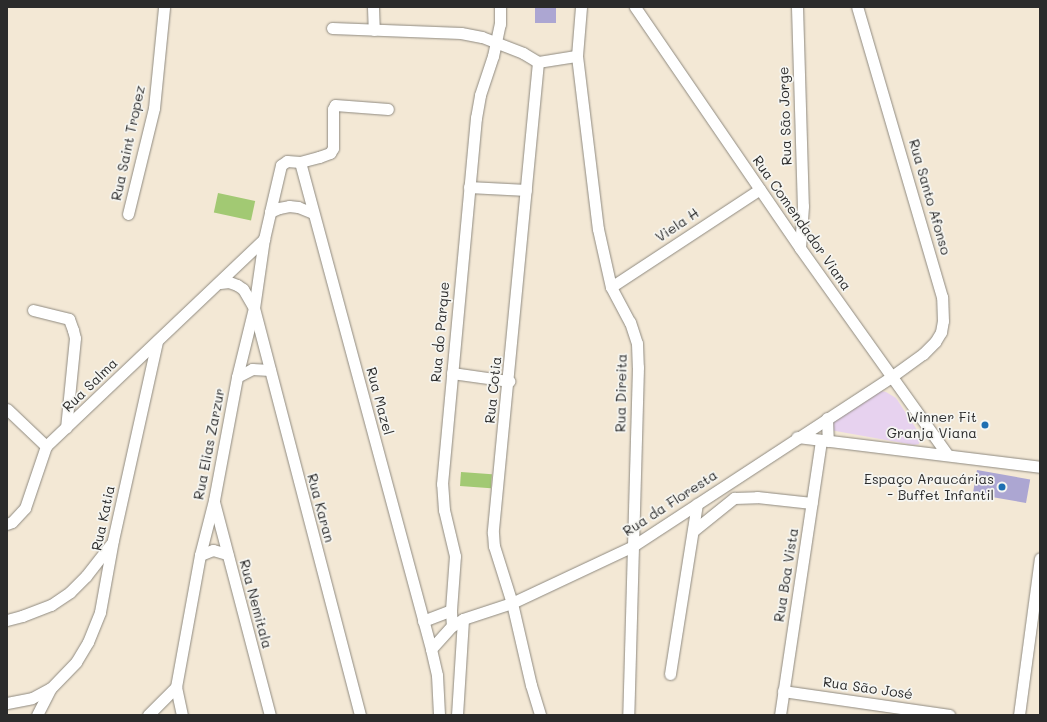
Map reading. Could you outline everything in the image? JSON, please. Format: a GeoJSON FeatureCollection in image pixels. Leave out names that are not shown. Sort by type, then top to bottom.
{"type":"FeatureCollection","features":[{"type":"Feature","properties":{"kind":"street","name":"Rua Saint Tropez"},"geometry":{"type":"LineString","coordinates":[[128,214],[154,108],[164,7]]}},
{"type":"Feature","properties":{"kind":"street"},"geometry":{"type":"LineString","coordinates":[[373,7],[374,30]]}},
{"type":"Feature","properties":{"kind":"street","name":"Rua do Parque"},"geometry":{"type":"LineString","coordinates":[[452,626],[451,610],[455,556],[444,510],[442,484],[476,118],[480,95],[497,42],[500,24],[500,7]]}},
{"type":"Feature","properties":{"kind":"street","name":"Rua Direita"},"geometry":{"type":"LineString","coordinates":[[581,7],[577,56],[598,229],[611,287],[630,322],[637,343],[638,367],[628,715]]}},
{"type":"Feature","properties":{"kind":"street","name":"Rua Comendador Viana"},"geometry":{"type":"LineString","coordinates":[[635,7],[800,248],[947,454]]}},
{"type":"Feature","properties":{"kind":"street","name":"Rua São Jorge"},"geometry":{"type":"LineString","coordinates":[[797,7],[803,206],[800,248]]}},
{"type":"Feature","properties":{"kind":"street","name":"Rua Santo Afonso"},"geometry":{"type":"LineString","coordinates":[[858,7],[932,256],[944,309],[941,332],[935,342],[923,354],[891,377]]}},
{"type":"Feature","properties":{"kind":"street"},"geometry":{"type":"LineString","coordinates":[[332,28],[461,33],[482,36],[523,53],[538,62],[577,56]]}},
{"type":"Feature","properties":{"kind":"street","name":"Rua Cotia"},"geometry":{"type":"LineString","coordinates":[[538,62],[509,381],[493,533],[494,546],[512,603],[531,685],[540,715]]}},
{"type":"Feature","properties":{"kind":"street","name":"Rua Elias Zarzur"},"geometry":{"type":"LineString","coordinates":[[176,687],[200,555],[214,500],[237,377],[254,308],[264,239],[281,165],[286,161],[300,162],[326,155],[330,152],[333,148],[333,109],[336,105],[388,109]]}},
{"type":"Feature","properties":{"kind":"street","name":"Rua Mazel"},"geometry":{"type":"LineString","coordinates":[[300,162],[404,544],[431,649],[436,674],[439,715]]}},
{"type":"Feature","properties":{"kind":"street"},"geometry":{"type":"LineString","coordinates":[[469,187],[526,190]]}},
{"type":"Feature","properties":{"kind":"street","name":"Viela H"},"geometry":{"type":"LineString","coordinates":[[611,287],[760,189]]}},
{"type":"Feature","properties":{"kind":"street"},"geometry":{"type":"LineString","coordinates":[[270,212],[289,206],[302,208],[313,213]]}},
{"type":"Feature","properties":{"kind":"street","name":"Rua Salma"},"geometry":{"type":"LineString","coordinates":[[7,524],[12,522],[25,508],[46,446],[220,283],[264,239]]}},
{"type":"Feature","properties":{"kind":"street"},"geometry":{"type":"LineString","coordinates":[[220,283],[229,282],[243,289],[254,308]]}},
{"type":"Feature","properties":{"kind":"street","name":"Rua Karan"},"geometry":{"type":"LineString","coordinates":[[254,308],[360,715]]}},
{"type":"Feature","properties":{"kind":"street"},"geometry":{"type":"LineString","coordinates":[[33,310],[69,319],[74,330],[75,338],[66,428]]}},
{"type":"Feature","properties":{"kind":"street","name":"Rua Katia"},"geometry":{"type":"LineString","coordinates":[[50,688],[76,662],[100,612],[157,341]]}},
{"type":"Feature","properties":{"kind":"street"},"geometry":{"type":"LineString","coordinates":[[237,377],[252,369],[270,370]]}},
{"type":"Feature","properties":{"kind":"street"},"geometry":{"type":"LineString","coordinates":[[452,373],[509,381]]}},
{"type":"Feature","properties":{"kind":"street","name":"Rua da Floresta"},"geometry":{"type":"LineString","coordinates":[[431,649],[452,626],[463,619],[512,603],[633,546],[797,437],[891,377]]}},
{"type":"Feature","properties":{"kind":"street"},"geometry":{"type":"LineString","coordinates":[[7,409],[46,446]]}},
{"type":"Feature","properties":{"kind":"street","name":"Rua Boa Vista"},"geometry":{"type":"LineString","coordinates":[[780,715],[812,503],[825,441],[827,418]]}},
{"type":"Feature","properties":{"kind":"street"},"geometry":{"type":"LineString","coordinates":[[797,437],[947,454],[1040,468]]}},
{"type":"Feature","properties":{"kind":"street"},"geometry":{"type":"LineString","coordinates":[[693,531],[734,498],[757,497],[812,503]]}},
{"type":"Feature","properties":{"kind":"street","name":"Rua Nemitala"},"geometry":{"type":"LineString","coordinates":[[214,500],[270,715]]}},
{"type":"Feature","properties":{"kind":"street"},"geometry":{"type":"LineString","coordinates":[[670,674],[697,504]]}},
{"type":"Feature","properties":{"kind":"street"},"geometry":{"type":"LineString","coordinates":[[7,620],[51,605],[70,592],[99,561],[114,540]]}},
{"type":"Feature","properties":{"kind":"street"},"geometry":{"type":"LineString","coordinates":[[200,555],[213,550],[227,554]]}},
{"type":"Feature","properties":{"kind":"street"},"geometry":{"type":"LineString","coordinates":[[1019,715],[1040,558]]}},
{"type":"Feature","properties":{"kind":"street"},"geometry":{"type":"LineString","coordinates":[[423,622],[451,610]]}},
{"type":"Feature","properties":{"kind":"street"},"geometry":{"type":"LineString","coordinates":[[457,715],[463,619]]}},
{"type":"Feature","properties":{"kind":"street"},"geometry":{"type":"LineString","coordinates":[[148,715],[176,687]]}},
{"type":"Feature","properties":{"kind":"street"},"geometry":{"type":"LineString","coordinates":[[176,687],[182,715]]}},
{"type":"Feature","properties":{"kind":"street"},"geometry":{"type":"LineString","coordinates":[[7,703],[32,698],[50,688]]}},
{"type":"Feature","properties":{"kind":"street"},"geometry":{"type":"LineString","coordinates":[[37,715],[50,688]]}},
{"type":"Feature","properties":{"kind":"street","name":"Rua São José"},"geometry":{"type":"LineString","coordinates":[[783,691],[949,715]]}},
{"type":"Feature","properties":{"kind":"shaded area"},"geometry":{"type":"Polygon","coordinates":[[[876,390],[886,392],[896,398],[921,436],[919,444],[914,445],[830,430],[830,420],[876,390]]]}},
{"type":"Feature","properties":{"kind":"green space"},"geometry":{"type":"Polygon","coordinates":[[[218,193],[255,201],[251,220],[214,213],[218,193]]]}},
{"type":"Feature","properties":{"kind":"green space"},"geometry":{"type":"Polygon","coordinates":[[[461,472],[492,474],[491,488],[460,486],[461,472]]]}},
{"type":"Feature","properties":{"kind":"building"},"geometry":{"type":"Polygon","coordinates":[[[535,7],[556,7],[556,23],[535,23],[535,7]]]}},
{"type":"Feature","properties":{"kind":"building","name":"Espaço Araucárias - Buffet Infantil"},"geometry":{"type":"Polygon","coordinates":[[[977,470],[1030,479],[1026,503],[973,494],[977,470]]]}},
{"type":"Feature","properties":{"kind":"place","name":"Winner Fit Granja Viana"},"geometry":{"type":"Point","coordinates":[985,425]}},
{"type":"Feature","properties":{"kind":"place","name":"Espaço Araucárias - Buffet Infantil"},"geometry":{"type":"Point","coordinates":[1002,487]}}]}
